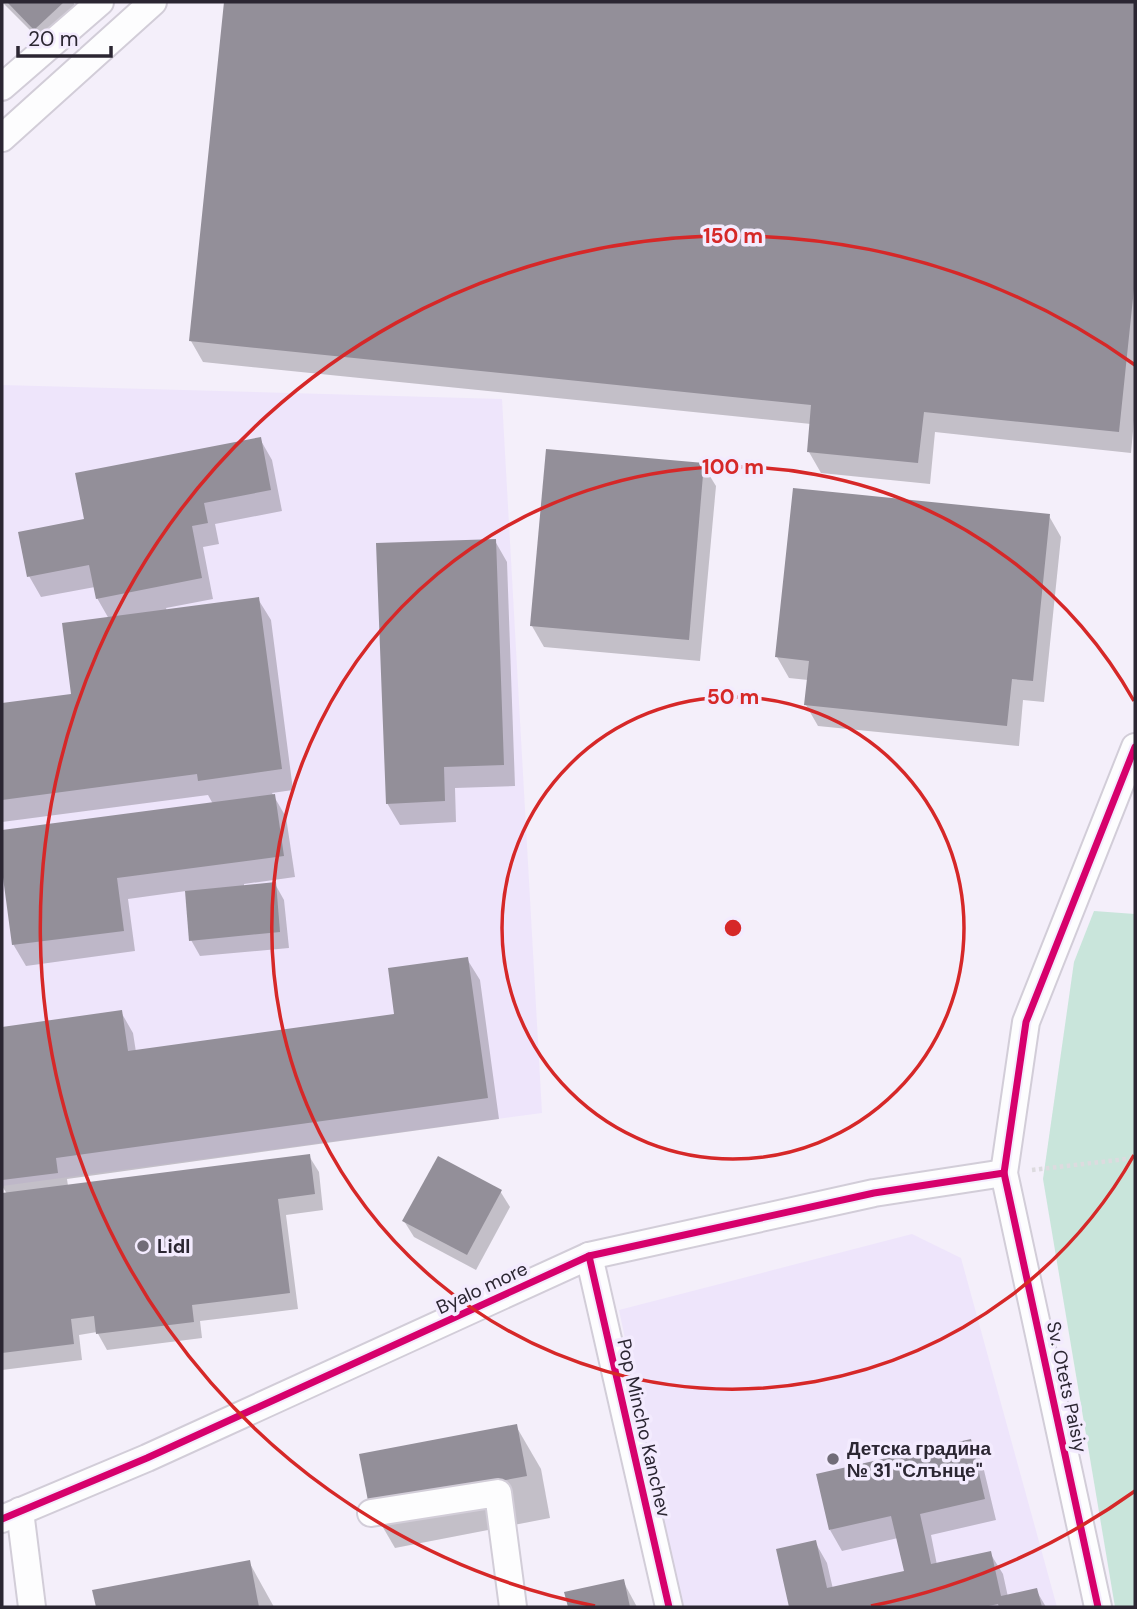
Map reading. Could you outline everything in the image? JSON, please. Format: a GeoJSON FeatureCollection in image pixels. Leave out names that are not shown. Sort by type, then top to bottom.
{"type":"FeatureCollection","features":[{"type":"Feature","properties":{"kind":"street"},"geometry":{"type":"LineString","coordinates":[[2,87],[100,2]]}},
{"type":"Feature","properties":{"kind":"street"},"geometry":{"type":"LineString","coordinates":[[2,138],[153,2]]}},
{"type":"Feature","properties":{"kind":"street"},"geometry":{"type":"LineString","coordinates":[[1004,1174],[1026,1022],[1135,747]]}},
{"type":"Feature","properties":{"kind":"street","name":"Byalo more"},"geometry":{"type":"LineString","coordinates":[[11,1515],[147,1458],[589,1256],[874,1193],[1004,1174]]}},
{"type":"Feature","properties":{"kind":"street","name":"Sv. Otets Paisiy"},"geometry":{"type":"LineString","coordinates":[[1004,1174],[1098,1607]]}},
{"type":"Feature","properties":{"kind":"street","name":"Pop Mincho Kanchev"},"geometry":{"type":"LineString","coordinates":[[589,1256],[669,1607]]}},
{"type":"Feature","properties":{"kind":"street"},"geometry":{"type":"LineString","coordinates":[[371,1513],[498,1493],[513,1607]]}},
{"type":"Feature","properties":{"kind":"street"},"geometry":{"type":"LineString","coordinates":[[11,1515],[32,1607]]}},
{"type":"Feature","properties":{"kind":"path"},"geometry":{"type":"LineString","coordinates":[[1004,1174],[1135,1158]]}},
{"type":"Feature","properties":{"kind":"shaded area"},"geometry":{"type":"Polygon","coordinates":[[[2,385],[502,399],[542,1113],[2,1186],[2,385]]]}},
{"type":"Feature","properties":{"kind":"shaded area","name":"Детска градина № 31 \"Слънце\""},"geometry":{"type":"Polygon","coordinates":[[[912,1234],[961,1258],[1057,1607],[682,1607],[619,1310],[912,1234]]]}},
{"type":"Feature","properties":{"kind":"green space"},"geometry":{"type":"Polygon","coordinates":[[[1094,911],[1135,914],[1135,1607],[1115,1607],[1043,1179],[1074,962],[1094,911]]]}},
{"type":"Feature","properties":{"kind":"building"},"geometry":{"type":"Polygon","coordinates":[[[7,2],[64,2],[34,30],[7,2]]]}},
{"type":"Feature","properties":{"kind":"building"},"geometry":{"type":"Polygon","coordinates":[[[224,2],[1135,2],[1135,279],[1119,432],[924,412],[918,463],[807,452],[811,405],[189,341],[224,2]]]}},
{"type":"Feature","properties":{"kind":"building"},"geometry":{"type":"Polygon","coordinates":[[[261,437],[271,490],[204,503],[208,523],[192,526],[202,578],[96,599],[89,565],[27,577],[18,532],[84,519],[75,473],[261,437]]]}},
{"type":"Feature","properties":{"kind":"building"},"geometry":{"type":"Polygon","coordinates":[[[546,449],[704,463],[689,640],[530,626],[546,449]]]}},
{"type":"Feature","properties":{"kind":"building"},"geometry":{"type":"Polygon","coordinates":[[[793,488],[1050,514],[1033,681],[1012,679],[1007,726],[804,705],[809,661],[775,657],[793,488]]]}},
{"type":"Feature","properties":{"kind":"building"},"geometry":{"type":"Polygon","coordinates":[[[496,539],[504,765],[444,767],[445,801],[386,804],[376,543],[496,539]]]}},
{"type":"Feature","properties":{"kind":"building"},"geometry":{"type":"Polygon","coordinates":[[[259,597],[282,769],[198,781],[197,774],[2,800],[2,703],[71,694],[62,623],[259,597]]]}},
{"type":"Feature","properties":{"kind":"building"},"geometry":{"type":"Polygon","coordinates":[[[275,794],[284,856],[117,878],[124,931],[12,945],[2,870],[2,830],[275,794]]]}},
{"type":"Feature","properties":{"kind":"building"},"geometry":{"type":"Polygon","coordinates":[[[276,882],[280,932],[189,941],[185,891],[276,882]]]}},
{"type":"Feature","properties":{"kind":"building"},"geometry":{"type":"Polygon","coordinates":[[[468,957],[488,1098],[56,1158],[58,1173],[2,1180],[2,1027],[122,1010],[128,1051],[394,1014],[388,968],[468,957]]]}},
{"type":"Feature","properties":{"kind":"building","name":"Lidl"},"geometry":{"type":"Polygon","coordinates":[[[310,1154],[315,1194],[278,1199],[290,1293],[192,1305],[194,1322],[96,1334],[94,1316],[71,1319],[74,1344],[2,1353],[2,1193],[310,1154]]]}},
{"type":"Feature","properties":{"kind":"building"},"geometry":{"type":"Polygon","coordinates":[[[438,1156],[502,1190],[467,1255],[402,1221],[438,1156]]]}},
{"type":"Feature","properties":{"kind":"building"},"geometry":{"type":"Polygon","coordinates":[[[517,1424],[527,1476],[369,1506],[359,1454],[517,1424]]]}},
{"type":"Feature","properties":{"kind":"building"},"geometry":{"type":"Polygon","coordinates":[[[971,1439],[985,1499],[920,1514],[931,1564],[991,1551],[1001,1596],[1037,1588],[1042,1607],[999,1607],[998,1604],[984,1607],[789,1607],[776,1549],[816,1540],[827,1588],[904,1571],[891,1516],[829,1530],[816,1474],[971,1439]]]}},
{"type":"Feature","properties":{"kind":"building"},"geometry":{"type":"Polygon","coordinates":[[[250,1560],[259,1607],[96,1607],[92,1590],[250,1560]]]}},
{"type":"Feature","properties":{"kind":"building"},"geometry":{"type":"Polygon","coordinates":[[[624,1579],[630,1607],[568,1607],[564,1592],[624,1579]]]}},
{"type":"Feature","properties":{"kind":"cycle path"},"geometry":{"type":"LineString","coordinates":[[1098,1607],[1004,1173],[1026,1022],[1135,747]]}},
{"type":"Feature","properties":{"kind":"cycle path"},"geometry":{"type":"LineString","coordinates":[[2,1519],[147,1458],[589,1256],[874,1193],[1004,1173]]}},
{"type":"Feature","properties":{"kind":"cycle path"},"geometry":{"type":"LineString","coordinates":[[589,1256],[669,1607]]}},
{"type":"Feature","properties":{"kind":"place","name":"Lidl"},"geometry":{"type":"Point","coordinates":[143,1246]}},
{"type":"Feature","properties":{"kind":"place","name":"Детска градина № 31 \"Слънце\""},"geometry":{"type":"Point","coordinates":[833,1459]}}]}
